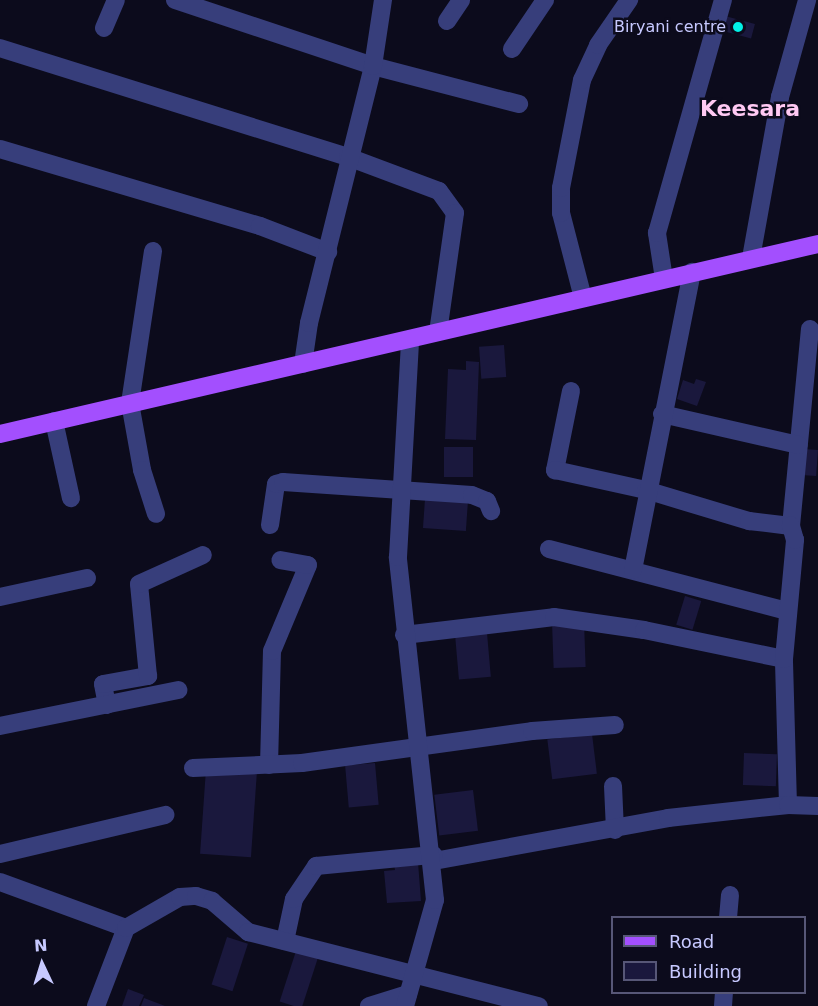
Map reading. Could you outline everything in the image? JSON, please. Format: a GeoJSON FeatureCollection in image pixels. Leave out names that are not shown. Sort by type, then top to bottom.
{"type":"FeatureCollection","features":[{"type":"Feature","properties":{"kind":"main road"},"geometry":{"type":"LineString","coordinates":[[0,434],[818,244]]}},
{"type":"Feature","properties":{"kind":"street"},"geometry":{"type":"LineString","coordinates":[[104,28],[116,0]]}},
{"type":"Feature","properties":{"kind":"street"},"geometry":{"type":"LineString","coordinates":[[303,364],[348,157],[373,66],[384,0]]}},
{"type":"Feature","properties":{"kind":"street"},"geometry":{"type":"LineString","coordinates":[[447,21],[461,0]]}},
{"type":"Feature","properties":{"kind":"street"},"geometry":{"type":"LineString","coordinates":[[512,49],[545,0]]}},
{"type":"Feature","properties":{"kind":"street"},"geometry":{"type":"LineString","coordinates":[[583,298],[561,213],[561,188],[582,81],[598,45],[629,0]]}},
{"type":"Feature","properties":{"kind":"street"},"geometry":{"type":"LineString","coordinates":[[664,279],[657,233],[723,0]]}},
{"type":"Feature","properties":{"kind":"street"},"geometry":{"type":"LineString","coordinates":[[751,258],[780,97],[807,0]]}},
{"type":"Feature","properties":{"kind":"street"},"geometry":{"type":"LineString","coordinates":[[181,1],[373,66],[519,104]]}},
{"type":"Feature","properties":{"kind":"street"},"geometry":{"type":"LineString","coordinates":[[0,48],[348,157],[439,191],[453,206],[438,332]]}},
{"type":"Feature","properties":{"kind":"street"},"geometry":{"type":"LineString","coordinates":[[0,149],[260,226],[328,252]]}},
{"type":"Feature","properties":{"kind":"street"},"geometry":{"type":"LineString","coordinates":[[153,251],[130,404],[142,470],[156,514]]}},
{"type":"Feature","properties":{"kind":"street"},"geometry":{"type":"LineString","coordinates":[[633,570],[646,490],[692,272]]}},
{"type":"Feature","properties":{"kind":"street"},"geometry":{"type":"LineString","coordinates":[[788,805],[784,659],[795,540],[791,526],[799,445],[813,357],[810,329]]}},
{"type":"Feature","properties":{"kind":"street"},"geometry":{"type":"LineString","coordinates":[[369,1006],[406,1000],[435,900],[434,858],[404,635],[398,557],[410,339]]}},
{"type":"Feature","properties":{"kind":"street"},"geometry":{"type":"LineString","coordinates":[[571,391],[555,470],[646,490],[749,521],[791,526]]}},
{"type":"Feature","properties":{"kind":"street"},"geometry":{"type":"LineString","coordinates":[[662,414],[799,445]]}},
{"type":"Feature","properties":{"kind":"street"},"geometry":{"type":"LineString","coordinates":[[54,421],[71,498]]}},
{"type":"Feature","properties":{"kind":"street"},"geometry":{"type":"LineString","coordinates":[[270,525],[276,484],[283,482],[472,495],[487,501],[491,512]]}},
{"type":"Feature","properties":{"kind":"street"},"geometry":{"type":"LineString","coordinates":[[549,549],[787,611]]}},
{"type":"Feature","properties":{"kind":"street"},"geometry":{"type":"LineString","coordinates":[[107,705],[103,684],[148,676],[139,584],[203,555]]}},
{"type":"Feature","properties":{"kind":"street"},"geometry":{"type":"LineString","coordinates":[[269,765],[272,651],[308,566],[280,561]]}},
{"type":"Feature","properties":{"kind":"street"},"geometry":{"type":"LineString","coordinates":[[0,597],[87,578]]}},
{"type":"Feature","properties":{"kind":"street"},"geometry":{"type":"LineString","coordinates":[[404,635],[554,617],[644,630],[784,659]]}},
{"type":"Feature","properties":{"kind":"street"},"geometry":{"type":"LineString","coordinates":[[0,726],[178,690]]}},
{"type":"Feature","properties":{"kind":"street"},"geometry":{"type":"LineString","coordinates":[[193,768],[269,765],[615,725]]}},
{"type":"Feature","properties":{"kind":"street"},"geometry":{"type":"LineString","coordinates":[[613,786],[615,830]]}},
{"type":"Feature","properties":{"kind":"street"},"geometry":{"type":"LineString","coordinates":[[285,941],[294,899],[316,866],[434,858],[615,830],[668,818],[788,805],[818,806]]}},
{"type":"Feature","properties":{"kind":"street"},"geometry":{"type":"LineString","coordinates":[[0,854],[165,815]]}},
{"type":"Feature","properties":{"kind":"street"},"geometry":{"type":"LineString","coordinates":[[0,882],[126,928]]}},
{"type":"Feature","properties":{"kind":"street"},"geometry":{"type":"LineString","coordinates":[[728,916],[730,895]]}},
{"type":"Feature","properties":{"kind":"street"},"geometry":{"type":"LineString","coordinates":[[96,1006],[126,928],[180,897],[196,896],[212,901],[248,932],[539,1006]]}},
{"type":"Feature","properties":{"kind":"building","name":"Biryani centre"},"geometry":{"type":"Polygon","coordinates":[[[725,16],[755,24],[751,39],[721,30],[725,16]]]}},
{"type":"Feature","properties":{"kind":"building"},"geometry":{"type":"Polygon","coordinates":[[[504,345],[506,377],[481,379],[479,347],[504,345]]]}},
{"type":"Feature","properties":{"kind":"building"},"geometry":{"type":"Polygon","coordinates":[[[466,361],[479,362],[476,440],[445,439],[448,369],[466,370],[466,361]]]}},
{"type":"Feature","properties":{"kind":"building"},"geometry":{"type":"Polygon","coordinates":[[[696,379],[706,382],[697,406],[677,399],[683,380],[694,384],[696,379]]]}},
{"type":"Feature","properties":{"kind":"building"},"geometry":{"type":"Polygon","coordinates":[[[444,447],[473,447],[473,477],[444,477],[444,447]]]}},
{"type":"Feature","properties":{"kind":"building"},"geometry":{"type":"Polygon","coordinates":[[[803,449],[818,450],[816,476],[801,475],[803,449]]]}},
{"type":"Feature","properties":{"kind":"building"},"geometry":{"type":"Polygon","coordinates":[[[425,499],[468,502],[466,531],[423,528],[425,499]]]}},
{"type":"Feature","properties":{"kind":"building"},"geometry":{"type":"Polygon","coordinates":[[[685,596],[701,601],[692,630],[676,625],[685,596]]]}},
{"type":"Feature","properties":{"kind":"building"},"geometry":{"type":"Polygon","coordinates":[[[584,621],[586,667],[554,668],[552,622],[584,621]]]}},
{"type":"Feature","properties":{"kind":"building"},"geometry":{"type":"Polygon","coordinates":[[[487,633],[491,677],[459,680],[455,636],[487,633]]]}},
{"type":"Feature","properties":{"kind":"building"},"geometry":{"type":"Polygon","coordinates":[[[592,734],[597,774],[552,779],[547,739],[592,734]]]}},
{"type":"Feature","properties":{"kind":"building"},"geometry":{"type":"Polygon","coordinates":[[[744,753],[777,754],[776,786],[743,785],[744,753]]]}},
{"type":"Feature","properties":{"kind":"building"},"geometry":{"type":"Polygon","coordinates":[[[375,763],[379,805],[349,807],[345,766],[375,763]]]}},
{"type":"Feature","properties":{"kind":"building"},"geometry":{"type":"Polygon","coordinates":[[[206,769],[257,773],[251,857],[200,854],[206,769]]]}},
{"type":"Feature","properties":{"kind":"building"},"geometry":{"type":"Polygon","coordinates":[[[473,790],[478,831],[439,835],[434,795],[473,790]]]}},
{"type":"Feature","properties":{"kind":"building"},"geometry":{"type":"Polygon","coordinates":[[[418,862],[421,901],[387,903],[384,871],[395,870],[394,864],[418,862]]]}},
{"type":"Feature","properties":{"kind":"building"},"geometry":{"type":"Polygon","coordinates":[[[227,937],[248,944],[232,991],[212,985],[227,937]]]}},
{"type":"Feature","properties":{"kind":"building"},"geometry":{"type":"Polygon","coordinates":[[[296,951],[318,958],[302,1006],[280,1001],[296,951]]]}},
{"type":"Feature","properties":{"kind":"building"},"geometry":{"type":"Polygon","coordinates":[[[128,989],[144,995],[139,1006],[122,1006],[128,989]]]}},
{"type":"Feature","properties":{"kind":"building"},"geometry":{"type":"Polygon","coordinates":[[[144,998],[165,1006],[141,1006],[144,998]]]}},
{"type":"Feature","properties":{"kind":"place","name":"Biryani centre"},"geometry":{"type":"Point","coordinates":[738,27]}},
{"type":"Feature","properties":{"kind":"district","name":"Keesara"},"geometry":{"type":"Point","coordinates":[750,109]}}]}
